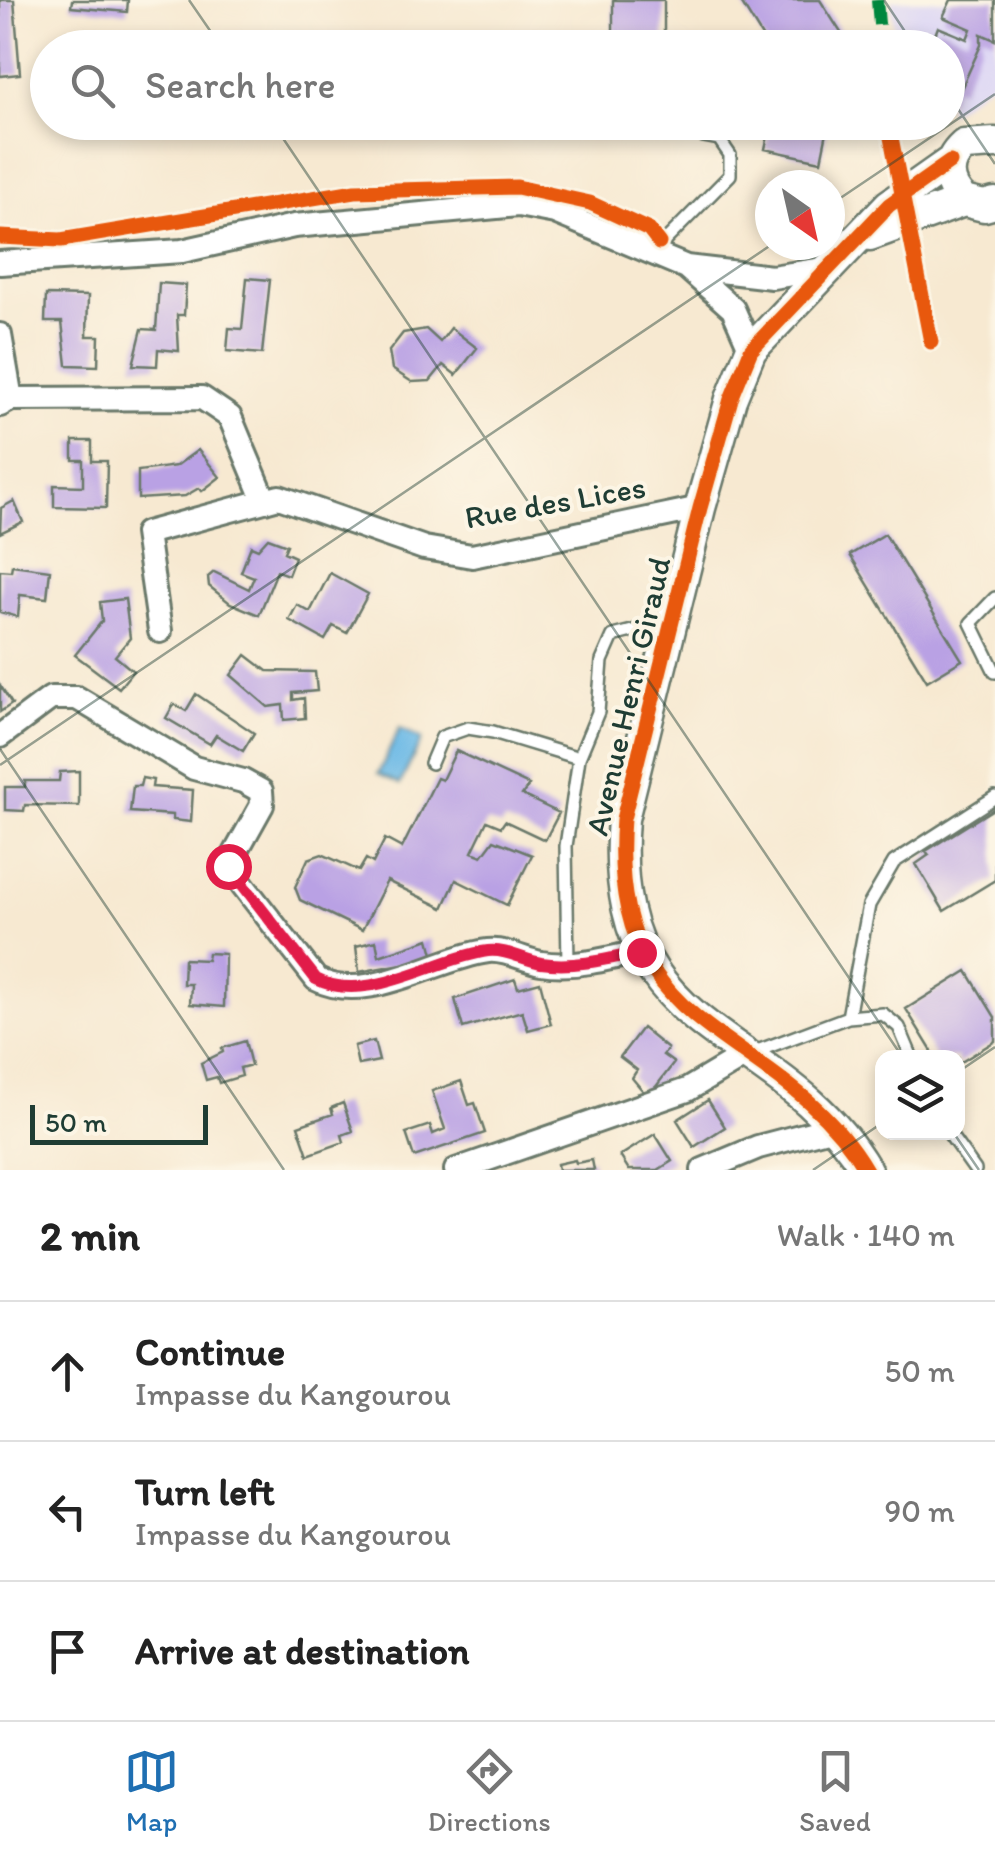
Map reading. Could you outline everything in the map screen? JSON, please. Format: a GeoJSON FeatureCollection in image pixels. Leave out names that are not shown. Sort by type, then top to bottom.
{"type":"FeatureCollection","features":[{"type":"Feature","properties":{"kind":"street","name":"Avenue Henri Giraud"},"geometry":{"type":"LineString","coordinates":[[866,1170],[834,1127],[700,1024],[641,952],[619,868],[623,818],[700,508],[751,350],[889,205],[950,162],[964,145],[992,137]]}},
{"type":"Feature","properties":{"kind":"street"},"geometry":{"type":"LineString","coordinates":[[950,162],[951,184],[985,205]]}},
{"type":"Feature","properties":{"kind":"street"},"geometry":{"type":"LineString","coordinates":[[0,263],[182,251],[294,226],[518,205],[555,212],[652,256],[686,267],[772,276],[825,269]]}},
{"type":"Feature","properties":{"kind":"street","name":"Avenue Henri Giraud"},"geometry":{"type":"LineString","coordinates":[[854,244],[897,222],[985,205]]}},
{"type":"Feature","properties":{"kind":"street"},"geometry":{"type":"LineString","coordinates":[[686,267],[733,309],[751,350]]}},
{"type":"Feature","properties":{"kind":"street"},"geometry":{"type":"LineString","coordinates":[[0,335],[6,402],[202,398],[230,417],[265,501],[146,533],[160,631]]}},
{"type":"Feature","properties":{"kind":"street","name":"Rue des Lices"},"geometry":{"type":"LineString","coordinates":[[265,501],[279,497],[424,548],[472,556],[700,508]]}},
{"type":"Feature","properties":{"kind":"street"},"geometry":{"type":"LineString","coordinates":[[0,736],[51,698],[77,698],[194,768],[243,780],[261,792],[262,805],[228,866],[316,979],[334,988],[363,987],[493,950],[542,963],[641,952]]}},
{"type":"Feature","properties":{"kind":"street"},"geometry":{"type":"LineString","coordinates":[[456,1170],[687,1090],[744,1056]]}},
{"type":"Feature","properties":{"kind":"street"},"geometry":{"type":"LineString","coordinates":[[703,1170],[758,1147],[834,1127]]}},
{"type":"Feature","properties":{"kind":"street"},"geometry":{"type":"LineString","coordinates":[[742,1170],[758,1147]]}},
{"type":"Feature","properties":{"kind":"lane"},"geometry":{"type":"LineString","coordinates":[[652,256],[659,243],[730,175],[730,155],[720,140]]}},
{"type":"Feature","properties":{"kind":"lane"},"geometry":{"type":"LineString","coordinates":[[995,598],[971,623],[995,672]]}},
{"type":"Feature","properties":{"kind":"lane"},"geometry":{"type":"LineString","coordinates":[[568,963],[564,910],[566,846],[579,758],[598,712],[602,661],[613,636],[636,630],[667,636]]}},
{"type":"Feature","properties":{"kind":"lane"},"geometry":{"type":"LineString","coordinates":[[431,763],[442,738],[468,728],[579,758]]}},
{"type":"Feature","properties":{"kind":"lane"},"geometry":{"type":"LineString","coordinates":[[848,1017],[869,905],[894,862],[995,797]]}},
{"type":"Feature","properties":{"kind":"lane"},"geometry":{"type":"LineString","coordinates":[[744,1056],[848,1017],[882,1014],[899,1027],[909,1050]]}},
{"type":"Feature","properties":{"kind":"lane"},"geometry":{"type":"LineString","coordinates":[[954,1140],[975,1170]]}},
{"type":"Feature","properties":{"kind":"shaded area"},"geometry":{"type":"Polygon","coordinates":[[[891,0],[995,0],[995,79],[965,101],[965,30],[894,30],[891,0]]]}},
{"type":"Feature","properties":{"kind":"water"},"geometry":{"type":"Polygon","coordinates":[[[400,728],[422,739],[400,784],[378,774],[400,728]]]}},
{"type":"Feature","properties":{"kind":"building"},"geometry":{"type":"Polygon","coordinates":[[[0,0],[14,0],[20,74],[0,76],[0,0]]]}},
{"type":"Feature","properties":{"kind":"building"},"geometry":{"type":"Polygon","coordinates":[[[72,0],[128,0],[127,12],[71,7],[72,0]]]}},
{"type":"Feature","properties":{"kind":"building"},"geometry":{"type":"Polygon","coordinates":[[[613,0],[664,0],[664,30],[613,30],[613,0]]]}},
{"type":"Feature","properties":{"kind":"building"},"geometry":{"type":"Polygon","coordinates":[[[748,0],[820,0],[839,30],[758,30],[742,4],[748,0]]]}},
{"type":"Feature","properties":{"kind":"building"},"geometry":{"type":"Polygon","coordinates":[[[951,0],[995,0],[995,40],[981,34],[981,45],[965,80],[965,38],[971,29],[943,17],[951,0]]]}},
{"type":"Feature","properties":{"kind":"building"},"geometry":{"type":"Polygon","coordinates":[[[767,140],[825,140],[821,161],[765,149],[767,140]]]}},
{"type":"Feature","properties":{"kind":"building"},"geometry":{"type":"Polygon","coordinates":[[[247,278],[270,280],[262,354],[227,351],[229,328],[242,329],[247,278]]]}},
{"type":"Feature","properties":{"kind":"building"},"geometry":{"type":"Polygon","coordinates":[[[159,283],[186,285],[184,315],[177,315],[179,351],[158,349],[157,366],[133,365],[142,329],[156,330],[159,283]]]}},
{"type":"Feature","properties":{"kind":"building"},"geometry":{"type":"Polygon","coordinates":[[[46,295],[88,296],[87,336],[99,336],[98,366],[67,365],[62,322],[45,322],[46,295]]]}},
{"type":"Feature","properties":{"kind":"building"},"geometry":{"type":"Polygon","coordinates":[[[451,328],[477,348],[456,375],[443,365],[430,381],[412,382],[392,369],[389,351],[403,333],[426,329],[440,342],[451,328]]]}},
{"type":"Feature","properties":{"kind":"building"},"geometry":{"type":"Polygon","coordinates":[[[73,441],[92,441],[92,461],[107,461],[106,508],[54,507],[54,485],[83,486],[83,460],[73,460],[73,441]]]}},
{"type":"Feature","properties":{"kind":"building"},"geometry":{"type":"Polygon","coordinates":[[[198,450],[220,477],[202,491],[199,488],[185,496],[138,499],[138,471],[176,466],[198,450]]]}},
{"type":"Feature","properties":{"kind":"building"},"geometry":{"type":"Polygon","coordinates":[[[14,501],[23,522],[0,533],[1,508],[14,501]]]}},
{"type":"Feature","properties":{"kind":"building"},"geometry":{"type":"Polygon","coordinates":[[[885,534],[962,660],[927,681],[850,555],[885,534]]]}},
{"type":"Feature","properties":{"kind":"building"},"geometry":{"type":"Polygon","coordinates":[[[268,538],[287,545],[284,552],[295,557],[288,575],[277,571],[259,615],[230,603],[209,586],[208,577],[214,572],[249,589],[254,577],[241,572],[251,546],[258,549],[268,538]]]}},
{"type":"Feature","properties":{"kind":"building"},"geometry":{"type":"Polygon","coordinates":[[[12,565],[50,570],[47,598],[20,595],[18,617],[0,612],[0,570],[11,571],[12,565]]]}},
{"type":"Feature","properties":{"kind":"building"},"geometry":{"type":"Polygon","coordinates":[[[330,573],[368,594],[347,633],[333,626],[325,640],[289,620],[297,605],[310,612],[330,573]]]}},
{"type":"Feature","properties":{"kind":"building"},"geometry":{"type":"Polygon","coordinates":[[[125,599],[130,638],[115,656],[133,671],[119,688],[75,655],[102,621],[100,602],[125,599]]]}},
{"type":"Feature","properties":{"kind":"building"},"geometry":{"type":"Polygon","coordinates":[[[246,655],[267,671],[315,672],[317,691],[293,693],[293,700],[304,698],[305,718],[284,720],[283,705],[268,707],[231,675],[246,655]]]}},
{"type":"Feature","properties":{"kind":"building"},"geometry":{"type":"Polygon","coordinates":[[[0,685],[12,704],[0,712],[0,685]]]}},
{"type":"Feature","properties":{"kind":"building"},"geometry":{"type":"Polygon","coordinates":[[[196,694],[254,733],[243,751],[216,735],[210,744],[166,718],[174,704],[186,711],[196,694]]]}},
{"type":"Feature","properties":{"kind":"building"},"geometry":{"type":"Polygon","coordinates":[[[456,751],[529,785],[522,795],[559,813],[545,840],[505,821],[501,827],[487,821],[472,852],[482,856],[494,840],[532,855],[507,905],[456,880],[443,908],[387,881],[362,930],[300,900],[295,887],[308,859],[322,854],[359,871],[366,859],[373,863],[385,839],[402,848],[437,778],[442,780],[456,751]]]}},
{"type":"Feature","properties":{"kind":"building"},"geometry":{"type":"Polygon","coordinates":[[[79,771],[79,806],[25,805],[24,811],[5,810],[5,787],[25,787],[25,781],[59,781],[60,772],[79,771]]]}},
{"type":"Feature","properties":{"kind":"building"},"geometry":{"type":"Polygon","coordinates":[[[142,778],[153,780],[152,787],[193,790],[191,822],[173,820],[173,815],[130,812],[133,786],[140,786],[142,778]]]}},
{"type":"Feature","properties":{"kind":"building"},"geometry":{"type":"Polygon","coordinates":[[[995,808],[995,880],[944,911],[916,864],[929,855],[926,851],[995,808]]]}},
{"type":"Feature","properties":{"kind":"building"},"geometry":{"type":"Polygon","coordinates":[[[429,939],[434,958],[359,972],[356,946],[376,941],[379,956],[429,939]]]}},
{"type":"Feature","properties":{"kind":"building"},"geometry":{"type":"Polygon","coordinates":[[[208,953],[225,954],[224,1007],[190,1004],[191,984],[183,984],[184,959],[207,960],[208,953]]]}},
{"type":"Feature","properties":{"kind":"building"},"geometry":{"type":"Polygon","coordinates":[[[967,971],[995,1017],[995,1041],[965,1060],[965,1050],[931,1050],[906,1009],[967,971]]]}},
{"type":"Feature","properties":{"kind":"building"},"geometry":{"type":"Polygon","coordinates":[[[515,979],[518,988],[540,982],[551,1024],[528,1030],[522,1011],[463,1028],[455,999],[515,979]]]}},
{"type":"Feature","properties":{"kind":"building"},"geometry":{"type":"Polygon","coordinates":[[[642,1028],[668,1049],[663,1055],[674,1063],[648,1097],[632,1078],[637,1070],[620,1057],[642,1028]]]}},
{"type":"Feature","properties":{"kind":"building"},"geometry":{"type":"Polygon","coordinates":[[[245,1041],[251,1065],[240,1068],[242,1076],[219,1083],[217,1077],[206,1080],[201,1063],[223,1052],[222,1048],[245,1041]]]}},
{"type":"Feature","properties":{"kind":"building"},"geometry":{"type":"Polygon","coordinates":[[[374,1041],[379,1061],[358,1065],[354,1046],[374,1041]]]}},
{"type":"Feature","properties":{"kind":"building"},"geometry":{"type":"Polygon","coordinates":[[[461,1081],[469,1105],[475,1103],[485,1133],[414,1157],[406,1133],[430,1125],[433,1134],[445,1129],[432,1091],[461,1081]]]}},
{"type":"Feature","properties":{"kind":"building"},"geometry":{"type":"Polygon","coordinates":[[[708,1100],[725,1127],[694,1147],[677,1120],[708,1100]]]}},
{"type":"Feature","properties":{"kind":"building"},"geometry":{"type":"Polygon","coordinates":[[[343,1103],[353,1131],[342,1135],[344,1142],[308,1155],[298,1126],[333,1114],[331,1108],[343,1103]]]}},
{"type":"Feature","properties":{"kind":"building"},"geometry":{"type":"Polygon","coordinates":[[[655,1134],[672,1161],[658,1170],[629,1170],[620,1156],[655,1134]]]}},
{"type":"Feature","properties":{"kind":"building"},"geometry":{"type":"Polygon","coordinates":[[[592,1160],[594,1170],[558,1170],[557,1164],[592,1160]]]}},
{"type":"Feature","properties":{"kind":"marked path"},"geometry":{"type":"LineString","coordinates":[[877,0],[880,30]]}},
{"type":"Feature","properties":{"kind":"cycle path"},"geometry":{"type":"LineString","coordinates":[[892,140],[931,342]]}},
{"type":"Feature","properties":{"kind":"cycle path"},"geometry":{"type":"LineString","coordinates":[[866,1170],[830,1122],[669,991],[641,949],[625,893],[623,819],[700,508],[731,399],[751,350],[889,205],[950,162]]}},
{"type":"Feature","properties":{"kind":"cycle path"},"geometry":{"type":"LineString","coordinates":[[0,237],[61,240],[355,191],[517,187],[590,203],[649,230],[659,243]]}},
{"type":"Feature","properties":{"kind":"route"},"geometry":{"type":"LineString","coordinates":[[228,866],[252,902],[316,979],[334,988],[363,987],[450,959],[493,950],[542,963],[594,962],[641,952]]}}]}
